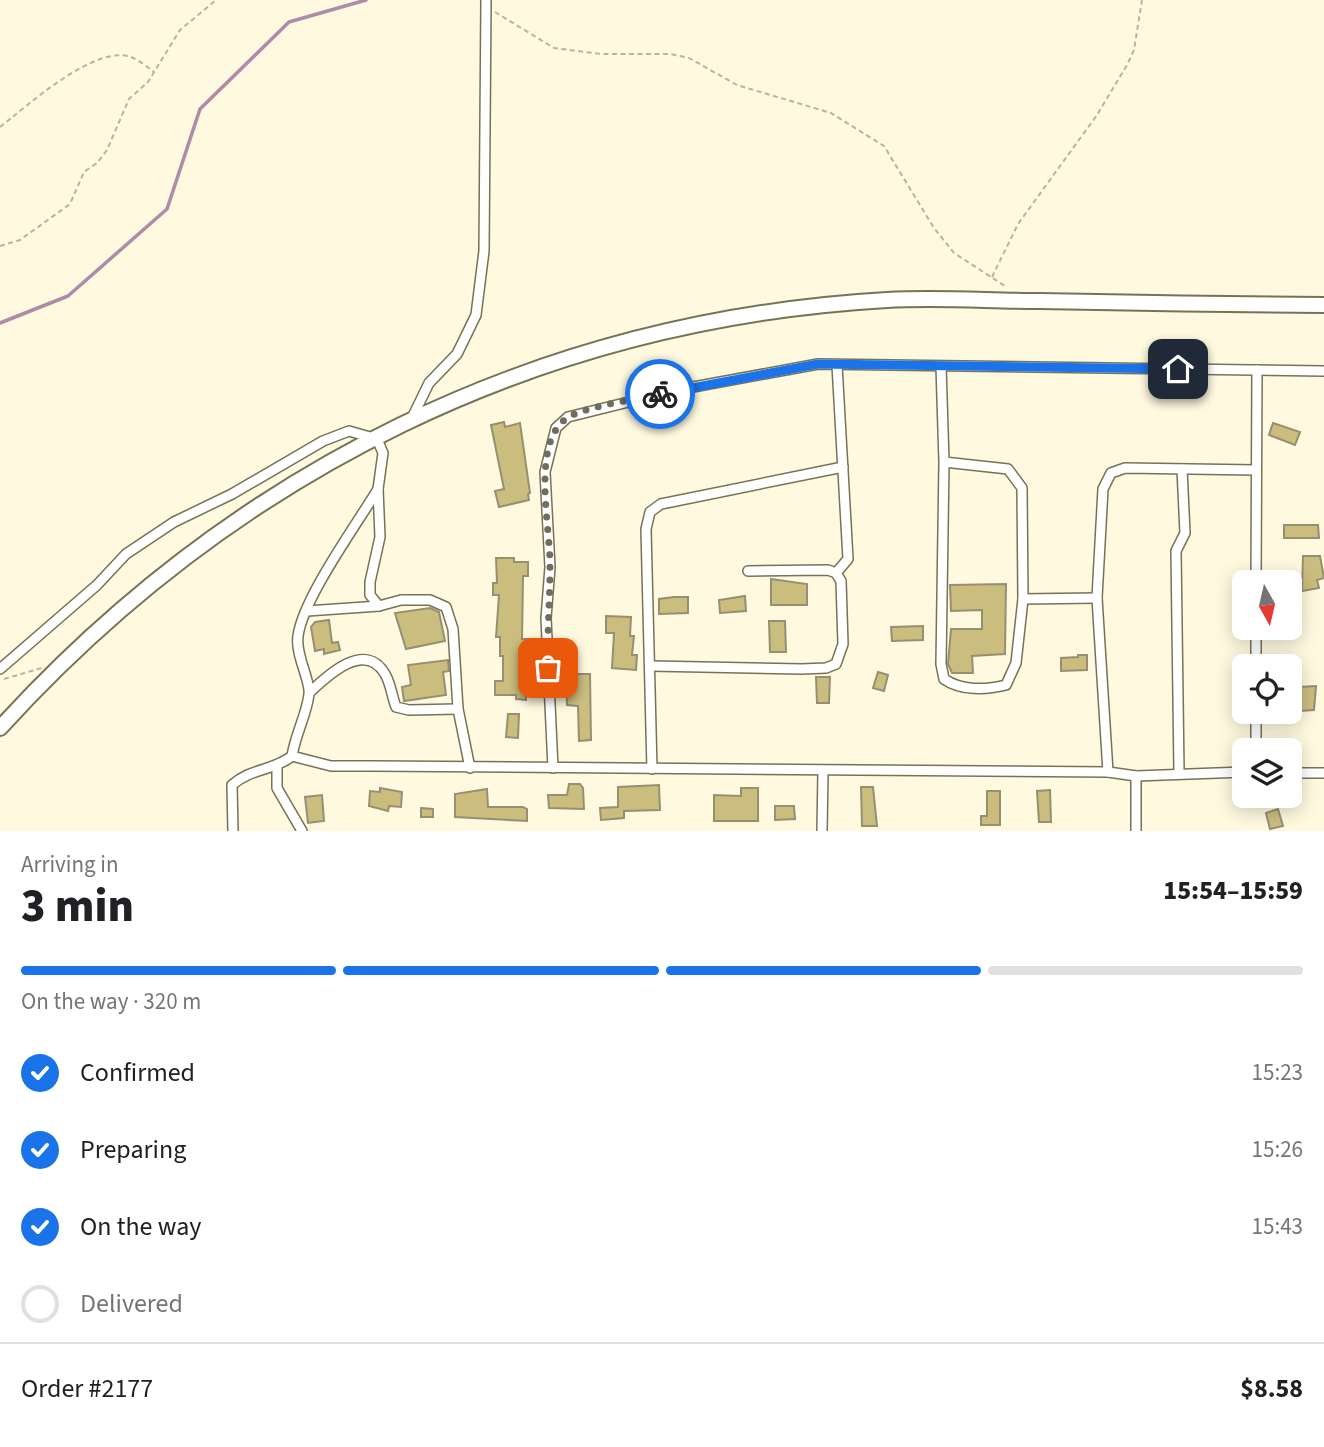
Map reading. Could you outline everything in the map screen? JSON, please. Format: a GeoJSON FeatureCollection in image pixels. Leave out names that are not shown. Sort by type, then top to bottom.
{"type":"FeatureCollection","features":[{"type":"Feature","properties":{"kind":"main road"},"geometry":{"type":"LineString","coordinates":[[0,727],[53,670],[155,581],[236,518],[312,471],[411,420],[498,382],[573,356],[635,338],[733,317],[890,300],[1324,305]]}},
{"type":"Feature","properties":{"kind":"street"},"geometry":{"type":"LineString","coordinates":[[411,420],[429,383],[457,354],[476,315],[484,251],[486,3]]}},
{"type":"Feature","properties":{"kind":"street"},"geometry":{"type":"LineString","coordinates":[[553,768],[546,618],[550,566],[545,472],[556,428],[568,417],[677,390],[818,364],[1324,371]]}},
{"type":"Feature","properties":{"kind":"street"},"geometry":{"type":"LineString","coordinates":[[836,573],[848,558],[837,365]]}},
{"type":"Feature","properties":{"kind":"street"},"geometry":{"type":"LineString","coordinates":[[941,366],[944,462],[941,664],[944,679],[954,686],[991,689],[1006,685],[1016,663],[1023,599],[1022,488],[1018,479],[1008,470],[944,462]]}},
{"type":"Feature","properties":{"kind":"street"},"geometry":{"type":"LineString","coordinates":[[1256,570],[1257,370]]}},
{"type":"Feature","properties":{"kind":"street"},"geometry":{"type":"LineString","coordinates":[[0,668],[97,585],[126,554],[174,522],[232,494],[323,441],[349,431],[377,439],[383,453],[378,489],[380,537],[370,582],[370,596],[379,606]]}},
{"type":"Feature","properties":{"kind":"street"},"geometry":{"type":"LineString","coordinates":[[652,769],[646,529],[650,512],[661,504],[843,467]]}},
{"type":"Feature","properties":{"kind":"street"},"geometry":{"type":"LineString","coordinates":[[1108,772],[1097,598],[1103,489],[1111,473],[1125,468],[1256,470]]}},
{"type":"Feature","properties":{"kind":"street"},"geometry":{"type":"LineString","coordinates":[[1179,772],[1176,551],[1185,533],[1182,469]]}},
{"type":"Feature","properties":{"kind":"street"},"geometry":{"type":"LineString","coordinates":[[310,692],[301,669],[298,636],[314,592],[378,489]]}},
{"type":"Feature","properties":{"kind":"street"},"geometry":{"type":"LineString","coordinates":[[651,666],[802,670],[836,664],[843,644],[841,581],[836,573],[828,570],[748,571]]}},
{"type":"Feature","properties":{"kind":"street"},"geometry":{"type":"LineString","coordinates":[[1023,599],[1097,598]]}},
{"type":"Feature","properties":{"kind":"street"},"geometry":{"type":"LineString","coordinates":[[307,611],[379,606],[401,600],[430,600],[446,607],[453,629],[458,709],[470,768]]}},
{"type":"Feature","properties":{"kind":"street"},"geometry":{"type":"LineString","coordinates":[[233,831],[232,785],[256,769],[277,767],[292,756],[310,692],[347,662],[367,661],[380,667],[387,677],[396,707],[458,709]]}},
{"type":"Feature","properties":{"kind":"street"},"geometry":{"type":"LineString","coordinates":[[292,756],[331,766],[1108,772],[1136,776],[1179,772],[1232,772]]}},
{"type":"Feature","properties":{"kind":"street"},"geometry":{"type":"LineString","coordinates":[[277,767],[277,788],[302,831]]}},
{"type":"Feature","properties":{"kind":"street"},"geometry":{"type":"LineString","coordinates":[[822,831],[823,771]]}},
{"type":"Feature","properties":{"kind":"street"},"geometry":{"type":"LineString","coordinates":[[1302,773],[1324,774]]}},
{"type":"Feature","properties":{"kind":"street"},"geometry":{"type":"LineString","coordinates":[[1136,776],[1136,831]]}},
{"type":"Feature","properties":{"kind":"path"},"geometry":{"type":"LineString","coordinates":[[0,246],[20,240],[71,204],[84,172],[97,163],[107,150],[129,99],[155,72],[180,30],[216,0]]}},
{"type":"Feature","properties":{"kind":"path"},"geometry":{"type":"LineString","coordinates":[[992,277],[1018,224],[1081,138],[1127,65],[1135,50],[1142,0]]}},
{"type":"Feature","properties":{"kind":"path"},"geometry":{"type":"LineString","coordinates":[[486,3],[520,30],[554,48],[601,54],[670,54],[689,58],[737,85],[831,113],[884,146],[934,228],[954,253],[1025,301]]}},
{"type":"Feature","properties":{"kind":"path"},"geometry":{"type":"LineString","coordinates":[[0,127],[45,91],[97,59],[129,56],[155,72]]}},
{"type":"Feature","properties":{"kind":"path"},"geometry":{"type":"LineString","coordinates":[[0,679],[40,668],[53,670]]}},
{"type":"Feature","properties":{"kind":"building"},"geometry":{"type":"Polygon","coordinates":[[[504,422],[505,427],[520,423],[530,493],[529,500],[499,507],[495,491],[504,489],[491,425],[504,422]]]}},
{"type":"Feature","properties":{"kind":"building"},"geometry":{"type":"Polygon","coordinates":[[[1273,423],[1300,432],[1295,445],[1269,435],[1273,423]]]}},
{"type":"Feature","properties":{"kind":"building"},"geometry":{"type":"Polygon","coordinates":[[[1284,525],[1318,525],[1319,538],[1284,538],[1284,525]]]}},
{"type":"Feature","properties":{"kind":"building"},"geometry":{"type":"Polygon","coordinates":[[[1303,556],[1320,556],[1324,578],[1317,580],[1319,588],[1302,591],[1303,556]]]}},
{"type":"Feature","properties":{"kind":"building"},"geometry":{"type":"Polygon","coordinates":[[[496,558],[514,558],[514,562],[528,562],[528,576],[523,576],[522,639],[531,639],[529,673],[526,673],[526,700],[516,699],[516,695],[495,695],[495,681],[503,681],[500,637],[496,637],[499,595],[493,595],[493,583],[497,583],[496,558]]]}},
{"type":"Feature","properties":{"kind":"building"},"geometry":{"type":"Polygon","coordinates":[[[771,579],[807,584],[807,605],[771,605],[771,579]]]}},
{"type":"Feature","properties":{"kind":"building"},"geometry":{"type":"Polygon","coordinates":[[[1006,584],[1005,654],[972,656],[973,673],[952,673],[948,664],[951,629],[982,629],[982,610],[951,611],[950,585],[1006,584]]]}},
{"type":"Feature","properties":{"kind":"building"},"geometry":{"type":"Polygon","coordinates":[[[745,596],[746,611],[720,613],[719,600],[745,596]]]}},
{"type":"Feature","properties":{"kind":"building"},"geometry":{"type":"Polygon","coordinates":[[[688,597],[688,613],[659,614],[659,599],[688,597]]]}},
{"type":"Feature","properties":{"kind":"building"},"geometry":{"type":"Polygon","coordinates":[[[430,608],[439,612],[445,641],[406,649],[395,613],[430,608]]]}},
{"type":"Feature","properties":{"kind":"building"},"geometry":{"type":"Polygon","coordinates":[[[606,616],[631,617],[630,636],[634,636],[632,655],[637,655],[636,670],[612,668],[614,633],[606,633],[606,616]]]}},
{"type":"Feature","properties":{"kind":"building"},"geometry":{"type":"Polygon","coordinates":[[[329,620],[332,643],[338,642],[340,650],[324,654],[324,649],[315,651],[311,627],[315,622],[329,620]]]}},
{"type":"Feature","properties":{"kind":"building"},"geometry":{"type":"Polygon","coordinates":[[[769,621],[785,621],[786,652],[770,652],[769,621]]]}},
{"type":"Feature","properties":{"kind":"building"},"geometry":{"type":"Polygon","coordinates":[[[923,626],[923,640],[892,641],[891,627],[923,626]]]}},
{"type":"Feature","properties":{"kind":"building"},"geometry":{"type":"Polygon","coordinates":[[[1087,655],[1087,670],[1061,671],[1061,658],[1087,655]]]}},
{"type":"Feature","properties":{"kind":"building"},"geometry":{"type":"Polygon","coordinates":[[[448,660],[449,671],[443,672],[446,695],[404,701],[402,687],[411,685],[408,665],[448,660]]]}},
{"type":"Feature","properties":{"kind":"building"},"geometry":{"type":"Polygon","coordinates":[[[878,672],[888,675],[884,691],[873,688],[878,672]]]}},
{"type":"Feature","properties":{"kind":"building"},"geometry":{"type":"Polygon","coordinates":[[[566,674],[590,674],[591,740],[579,741],[578,706],[567,705],[566,674]]]}},
{"type":"Feature","properties":{"kind":"building"},"geometry":{"type":"Polygon","coordinates":[[[816,677],[830,677],[829,703],[817,703],[816,677]]]}},
{"type":"Feature","properties":{"kind":"building"},"geometry":{"type":"Polygon","coordinates":[[[1316,686],[1314,710],[1302,711],[1302,687],[1316,686]]]}},
{"type":"Feature","properties":{"kind":"building"},"geometry":{"type":"Polygon","coordinates":[[[508,714],[519,714],[518,738],[506,737],[508,714]]]}},
{"type":"Feature","properties":{"kind":"building"},"geometry":{"type":"Polygon","coordinates":[[[569,784],[580,784],[583,788],[584,809],[549,808],[548,795],[567,795],[569,784]]]}},
{"type":"Feature","properties":{"kind":"building"},"geometry":{"type":"Polygon","coordinates":[[[659,785],[660,810],[624,811],[624,818],[601,820],[600,808],[618,807],[618,787],[659,785]]]}},
{"type":"Feature","properties":{"kind":"building"},"geometry":{"type":"Polygon","coordinates":[[[861,787],[873,787],[877,826],[862,826],[861,787]]]}},
{"type":"Feature","properties":{"kind":"building"},"geometry":{"type":"Polygon","coordinates":[[[380,788],[402,792],[401,807],[389,806],[388,811],[369,806],[370,791],[380,792],[380,788]]]}},
{"type":"Feature","properties":{"kind":"building"},"geometry":{"type":"Polygon","coordinates":[[[741,788],[758,788],[758,821],[714,821],[714,795],[741,796],[741,788]]]}},
{"type":"Feature","properties":{"kind":"building"},"geometry":{"type":"Polygon","coordinates":[[[487,789],[488,807],[523,807],[527,809],[527,821],[455,817],[455,794],[487,789]]]}},
{"type":"Feature","properties":{"kind":"building"},"geometry":{"type":"Polygon","coordinates":[[[1050,790],[1051,822],[1039,822],[1037,791],[1050,790]]]}},
{"type":"Feature","properties":{"kind":"building"},"geometry":{"type":"Polygon","coordinates":[[[987,791],[1000,791],[1000,825],[981,825],[981,816],[987,816],[987,791]]]}},
{"type":"Feature","properties":{"kind":"building"},"geometry":{"type":"Polygon","coordinates":[[[322,795],[324,821],[308,823],[305,797],[322,795]]]}},
{"type":"Feature","properties":{"kind":"building"},"geometry":{"type":"Polygon","coordinates":[[[775,806],[794,806],[795,819],[775,820],[775,806]]]}},
{"type":"Feature","properties":{"kind":"building"},"geometry":{"type":"Polygon","coordinates":[[[421,808],[433,809],[433,817],[421,817],[421,808]]]}},
{"type":"Feature","properties":{"kind":"building"},"geometry":{"type":"Polygon","coordinates":[[[1278,809],[1283,826],[1270,829],[1266,813],[1278,809]]]}},
{"type":"Feature","properties":{"kind":"waterway"},"geometry":{"type":"LineString","coordinates":[[0,323],[68,296],[167,209],[200,109],[289,22],[366,0]]}},
{"type":"Feature","properties":{"kind":"way so far"},"geometry":{"type":"LineString","coordinates":[[548,668],[546,618],[550,566],[545,472],[549,447],[556,428],[568,417],[660,394]]}},
{"type":"Feature","properties":{"kind":"route"},"geometry":{"type":"LineString","coordinates":[[660,394],[818,364],[1178,369]]}}]}
